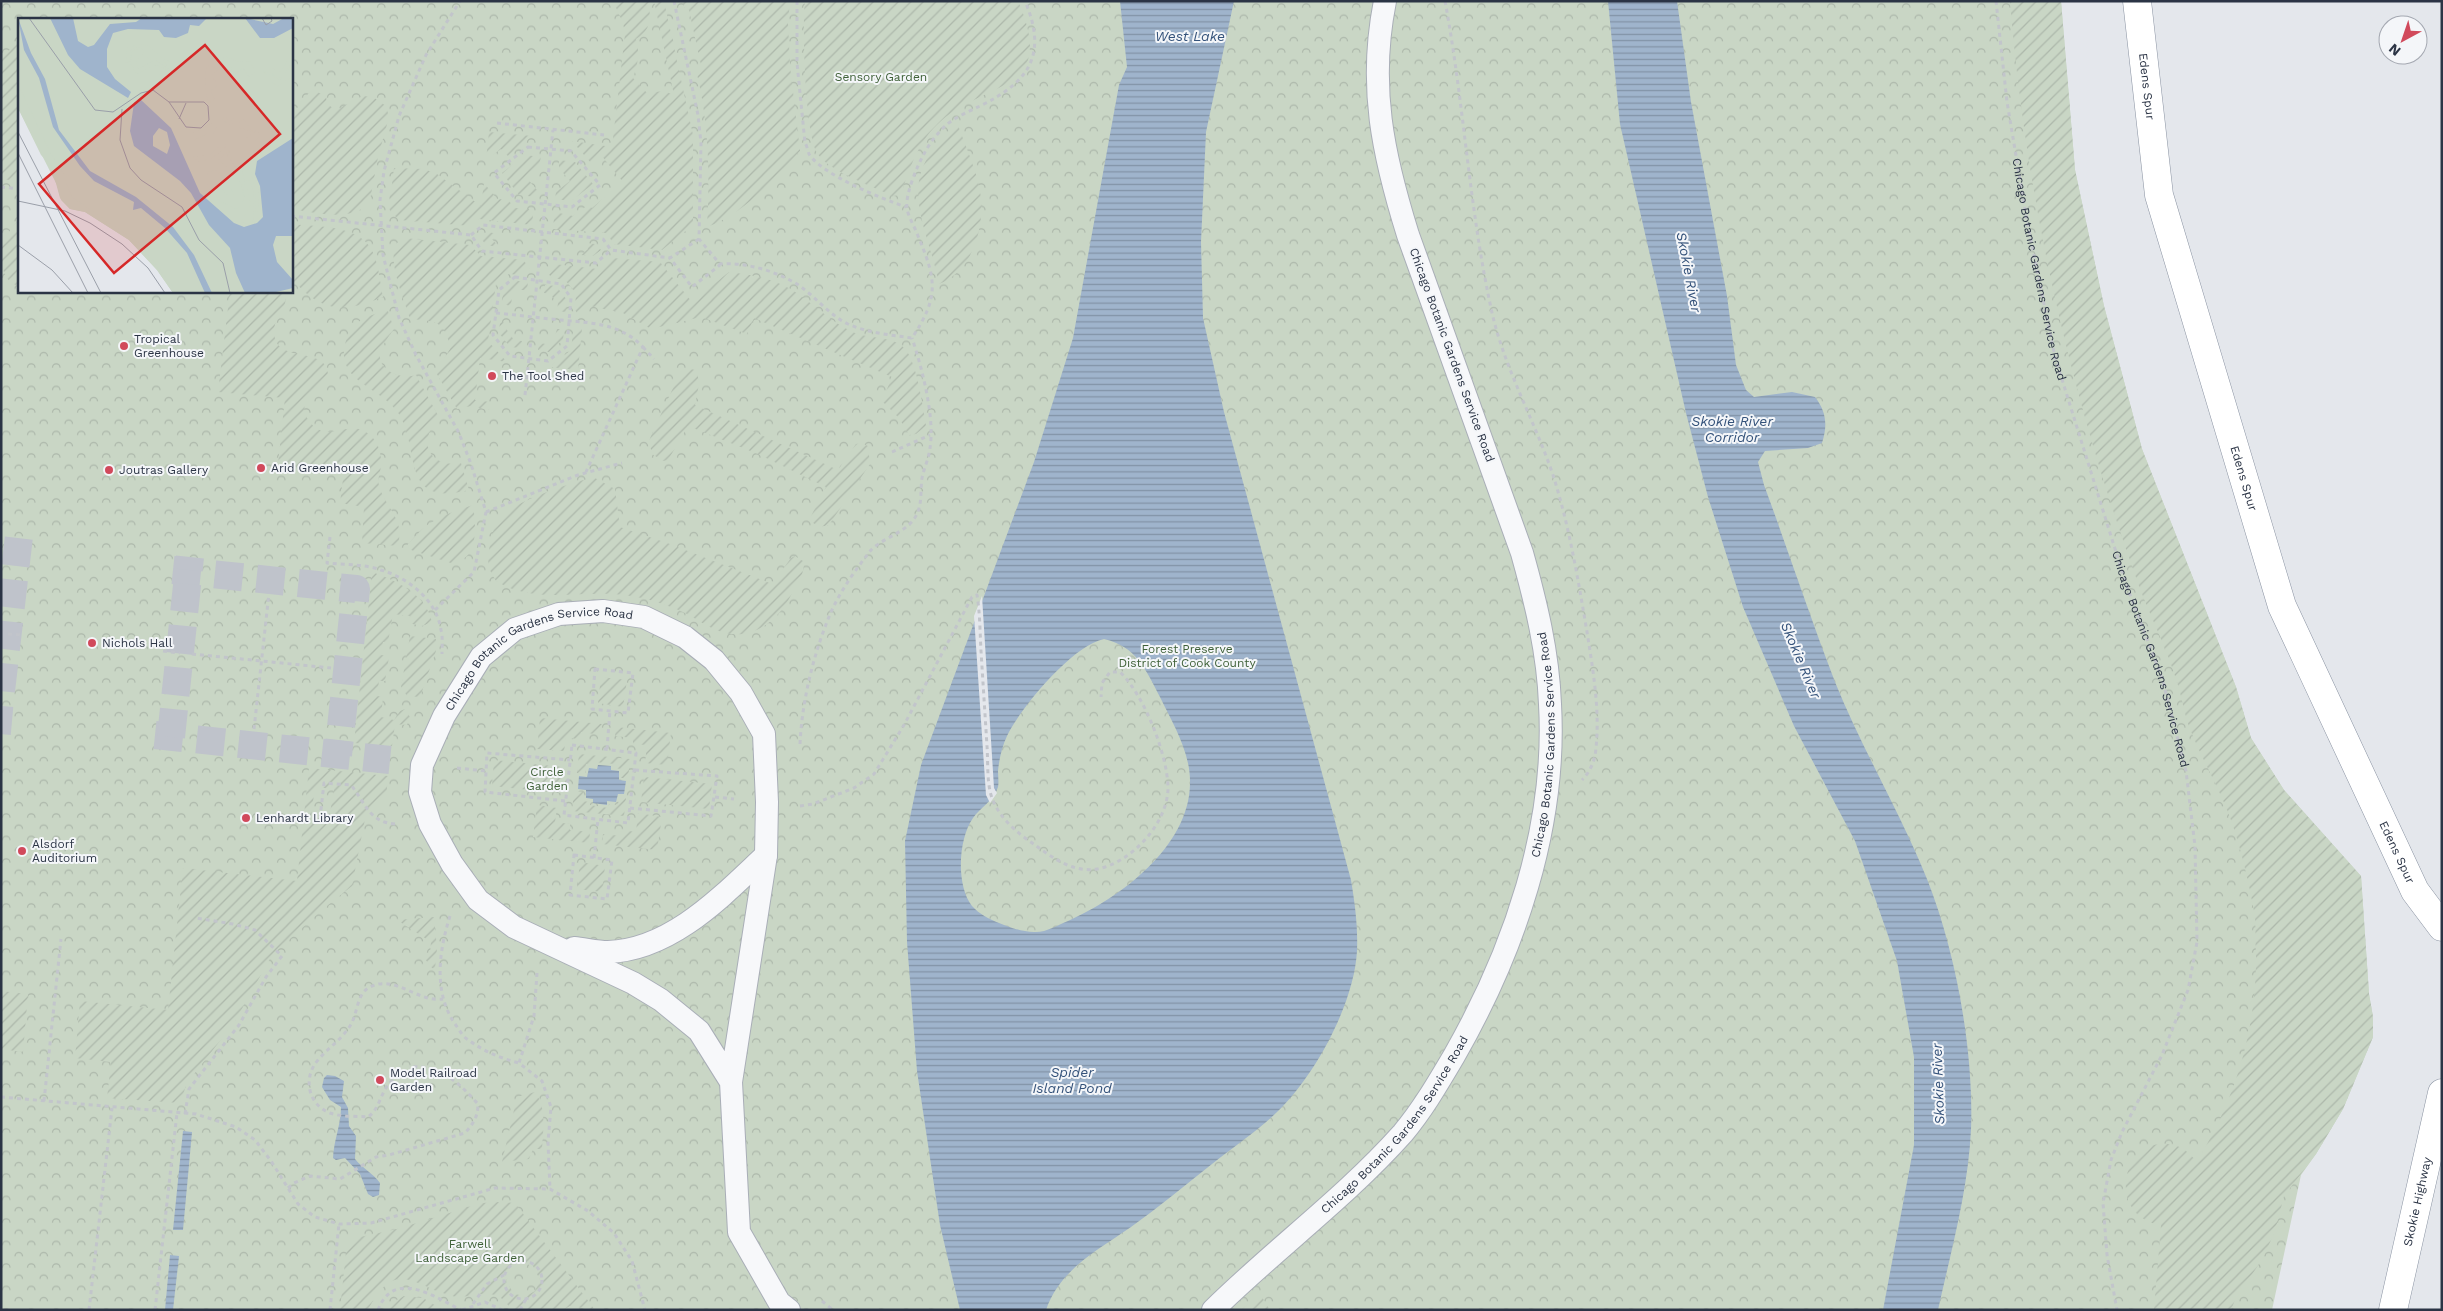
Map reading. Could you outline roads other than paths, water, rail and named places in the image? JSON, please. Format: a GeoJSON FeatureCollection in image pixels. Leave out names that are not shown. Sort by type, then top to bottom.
{"type":"FeatureCollection","features":[{"type":"Feature","properties":{"kind":"highway","name":"Edens Spur"},"geometry":{"type":"LineString","coordinates":[[2136,1],[2159,195],[2282,606],[2415,891],[2442,927]]}},
{"type":"Feature","properties":{"kind":"highway","name":"Skokie Highway"},"geometry":{"type":"LineString","coordinates":[[2393,1310],[2442,1093]]}},
{"type":"Feature","properties":{"kind":"lane","name":"Chicago Botanic Gardens Service Road"},"geometry":{"type":"LineString","coordinates":[[1213,1310],[1369,1169],[1423,1107],[1476,1018],[1502,958],[1526,890],[1548,791],[1551,706],[1546,652],[1536,605],[1522,553],[1408,235],[1393,188],[1381,135],[1376,74],[1385,1]]}},
{"type":"Feature","properties":{"kind":"lane","name":"Chicago Botanic Gardens Service Road"},"geometry":{"type":"LineString","coordinates":[[731,1082],[699,1032],[662,1000],[558,946],[514,927],[478,900],[452,864],[430,824],[420,792],[422,765],[444,716],[480,657],[515,629],[559,614],[604,611],[644,617],[685,637],[714,660],[741,693],[764,734],[767,802],[766,855],[731,1082],[739,1232],[778,1302],[789,1310]]}},
{"type":"Feature","properties":{"kind":"lane","name":"Chicago Botanic Gardens Service Road"},"geometry":{"type":"LineString","coordinates":[[558,946],[609,952],[643,945],[671,934],[715,902],[766,855]]}},
{"type":"Feature","properties":{"kind":"water","name":"Spider Island Pond"},"geometry":{"type":"Polygon","coordinates":[[[1120,1],[1234,1],[1206,132],[1201,242],[1203,318],[1224,412],[1351,880],[1355,907],[1357,951],[1349,993],[1330,1038],[1305,1079],[1291,1097],[1262,1126],[1141,1219],[1081,1262],[1061,1283],[1052,1296],[1046,1310],[960,1310],[940,1225],[917,1071],[907,942],[905,841],[921,765],[1034,462],[1073,338],[1119,85],[1127,67],[1120,1]],[[1104,639],[1078,653],[1049,679],[1024,709],[1005,740],[999,762],[996,792],[973,818],[964,838],[961,875],[967,897],[972,906],[984,916],[1011,928],[1029,932],[1043,931],[1068,921],[1109,899],[1148,868],[1165,849],[1178,829],[1187,807],[1190,772],[1180,739],[1155,687],[1139,660],[1115,642],[1104,639]]]}},
{"type":"Feature","properties":{"kind":"water","name":"Skokie River Corridor"},"geometry":{"type":"Polygon","coordinates":[[[1608,1],[1677,1],[1691,102],[1727,296],[1736,365],[1746,390],[1754,397],[1792,392],[1815,397],[1824,413],[1825,430],[1822,443],[1808,448],[1765,451],[1758,462],[1764,485],[1835,682],[1927,879],[1947,938],[1954,970],[1966,1036],[1971,1100],[1971,1130],[1963,1198],[1938,1310],[1883,1310],[1914,1145],[1914,1057],[1897,961],[1855,841],[1794,726],[1743,607],[1708,497],[1686,413],[1620,124],[1608,1]]]}},
{"type":"Feature","properties":{"kind":"water"},"geometry":{"type":"Polygon","coordinates":[[[598,765],[611,766],[611,770],[619,771],[619,780],[626,781],[624,794],[618,794],[616,802],[607,801],[607,805],[593,803],[593,799],[586,798],[586,790],[578,789],[579,776],[587,777],[589,768],[597,769],[598,765]]]}},
{"type":"Feature","properties":{"kind":"water"},"geometry":{"type":"Polygon","coordinates":[[[327,1075],[335,1076],[344,1081],[342,1097],[348,1108],[349,1126],[356,1136],[355,1159],[380,1183],[379,1195],[373,1197],[368,1194],[360,1174],[345,1158],[336,1160],[333,1158],[341,1107],[330,1100],[322,1087],[324,1078],[327,1075]]]}},
{"type":"Feature","properties":{"kind":"water"},"geometry":{"type":"Polygon","coordinates":[[[183,1131],[192,1132],[183,1230],[173,1230],[183,1131]]]}},
{"type":"Feature","properties":{"kind":"water"},"geometry":{"type":"Polygon","coordinates":[[[170,1255],[179,1256],[173,1310],[165,1310],[170,1255]]]}},
{"type":"Feature","properties":{"kind":"tunnel"},"geometry":{"type":"LineString","coordinates":[[1,691],[19,536]]}},
{"type":"Feature","properties":{"kind":"tunnel"},"geometry":{"type":"LineString","coordinates":[[171,737],[190,557]]}},
{"type":"Feature","properties":{"kind":"tunnel"},"geometry":{"type":"LineString","coordinates":[[173,570],[356,589],[338,755]]}},
{"type":"Feature","properties":{"kind":"tunnel"},"geometry":{"type":"LineString","coordinates":[[1,720],[12,721]]}},
{"type":"Feature","properties":{"kind":"tunnel"},"geometry":{"type":"LineString","coordinates":[[155,735],[390,760]]}},
{"type":"Feature","properties":{"kind":"place","name":"Tropical Greenhouse"},"geometry":{"type":"Point","coordinates":[124,346]}},
{"type":"Feature","properties":{"kind":"place","name":"The Tool Shed"},"geometry":{"type":"Point","coordinates":[492,376]}},
{"type":"Feature","properties":{"kind":"place","name":"Arid Greenhouse"},"geometry":{"type":"Point","coordinates":[261,468]}},
{"type":"Feature","properties":{"kind":"place","name":"Joutras Gallery"},"geometry":{"type":"Point","coordinates":[109,470]}},
{"type":"Feature","properties":{"kind":"place","name":"Nichols Hall"},"geometry":{"type":"Point","coordinates":[92,643]}},
{"type":"Feature","properties":{"kind":"place","name":"Lenhardt Library"},"geometry":{"type":"Point","coordinates":[246,818]}},
{"type":"Feature","properties":{"kind":"place","name":"Alsdorf Auditorium"},"geometry":{"type":"Point","coordinates":[22,851]}},
{"type":"Feature","properties":{"kind":"place","name":"Model Railroad Garden"},"geometry":{"type":"Point","coordinates":[380,1080]}},
{"type":"Feature","properties":{"kind":"water label","name":"West Lake"},"geometry":{"type":"Point","coordinates":[1190,36]}},
{"type":"Feature","properties":{"kind":"water label","name":"Skokie River"},"geometry":{"type":"Point","coordinates":[1689,272]}},
{"type":"Feature","properties":{"kind":"water label","name":"Skokie River"},"geometry":{"type":"Point","coordinates":[1801,660]}},
{"type":"Feature","properties":{"kind":"water label","name":"Skokie River"},"geometry":{"type":"Point","coordinates":[1938,1084]}},
{"type":"Feature","properties":{"kind":"park label","name":"Sensory Garden"},"geometry":{"type":"Point","coordinates":[881,77]}},
{"type":"Feature","properties":{"kind":"park label","name":"Forest Preserve District of Cook County"},"geometry":{"type":"Point","coordinates":[1187,656]}},
{"type":"Feature","properties":{"kind":"park label","name":"Circle Garden"},"geometry":{"type":"Point","coordinates":[547,779]}},
{"type":"Feature","properties":{"kind":"park label","name":"Farwell Landscape Garden"},"geometry":{"type":"Point","coordinates":[470,1251]}}]}
